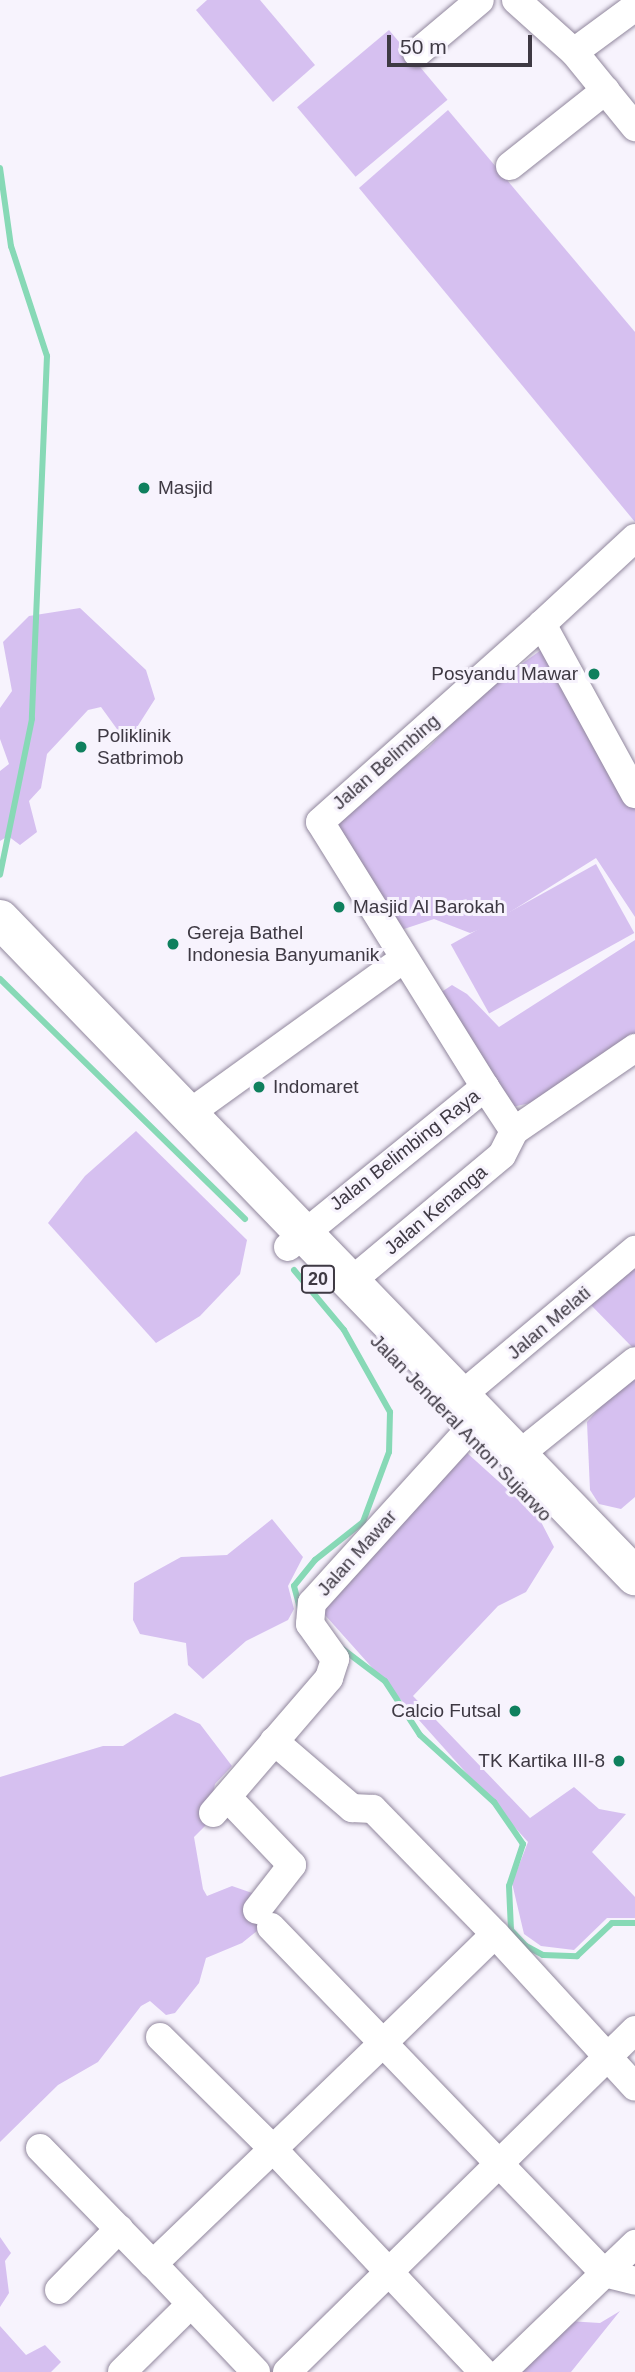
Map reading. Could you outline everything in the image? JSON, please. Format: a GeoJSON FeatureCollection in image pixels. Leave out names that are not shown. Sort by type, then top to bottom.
{"type":"FeatureCollection","features":[{"type":"Feature","properties":{"kind":"highway","name":"Jalan Jenderal Anton Sujarwo"},"geometry":{"type":"LineString","coordinates":[[2,931],[187,1115],[465,1434],[635,1607]]}},
{"type":"Feature","properties":{"kind":"highway","name":"Jalan Jenderal Anton Sujarwo"},"geometry":{"type":"LineString","coordinates":[[2,931],[294,1239],[349,1283],[462,1395],[517,1456],[629,1560]]}},
{"type":"Feature","properties":{"kind":"street"},"geometry":{"type":"LineString","coordinates":[[417,54],[480,0]]}},
{"type":"Feature","properties":{"kind":"street"},"geometry":{"type":"LineString","coordinates":[[516,0],[574,52],[635,127]]}},
{"type":"Feature","properties":{"kind":"street"},"geometry":{"type":"LineString","coordinates":[[574,52],[635,7]]}},
{"type":"Feature","properties":{"kind":"street"},"geometry":{"type":"LineString","coordinates":[[510,166],[606,90]]}},
{"type":"Feature","properties":{"kind":"street"},"geometry":{"type":"LineString","coordinates":[[635,538],[542,624],[635,794]]}},
{"type":"Feature","properties":{"kind":"street","name":"Jalan Belimbing"},"geometry":{"type":"LineString","coordinates":[[485,1087],[402,960],[321,819],[542,624]]}},
{"type":"Feature","properties":{"kind":"street"},"geometry":{"type":"LineString","coordinates":[[187,1115],[402,960]]}},
{"type":"Feature","properties":{"kind":"street"},"geometry":{"type":"LineString","coordinates":[[514,1131],[635,1048]]}},
{"type":"Feature","properties":{"kind":"street","name":"Jalan Belimbing Raya"},"geometry":{"type":"LineString","coordinates":[[294,1239],[485,1087],[514,1131]]}},
{"type":"Feature","properties":{"kind":"street","name":"Jalan Kenanga"},"geometry":{"type":"LineString","coordinates":[[349,1283],[502,1155],[514,1131]]}},
{"type":"Feature","properties":{"kind":"street","name":"Jalan Melati"},"geometry":{"type":"LineString","coordinates":[[462,1395],[635,1250]]}},
{"type":"Feature","properties":{"kind":"street"},"geometry":{"type":"LineString","coordinates":[[517,1456],[635,1361]]}},
{"type":"Feature","properties":{"kind":"street","name":"Jalan Mawar"},"geometry":{"type":"LineString","coordinates":[[383,2043],[264,1918],[292,1865],[220,1805],[329,1678],[335,1659],[316,1632],[312,1603],[465,1434]]}},
{"type":"Feature","properties":{"kind":"street"},"geometry":{"type":"LineString","coordinates":[[274,1741],[352,1808],[373,1810],[495,1934],[635,2087]]}},
{"type":"Feature","properties":{"kind":"street"},"geometry":{"type":"LineString","coordinates":[[153,2264],[495,1934]]}},
{"type":"Feature","properties":{"kind":"street"},"geometry":{"type":"LineString","coordinates":[[287,2372],[500,2167],[635,2030]]}},
{"type":"Feature","properties":{"kind":"street"},"geometry":{"type":"LineString","coordinates":[[160,2037],[391,2270],[483,2372]]}},
{"type":"Feature","properties":{"kind":"street"},"geometry":{"type":"LineString","coordinates":[[383,2043],[604,2273],[635,2281]]}},
{"type":"Feature","properties":{"kind":"street"},"geometry":{"type":"LineString","coordinates":[[40,2148],[256,2372]]}},
{"type":"Feature","properties":{"kind":"street"},"geometry":{"type":"LineString","coordinates":[[59,2290],[119,2229]]}},
{"type":"Feature","properties":{"kind":"street"},"geometry":{"type":"LineString","coordinates":[[502,2372],[635,2244]]}},
{"type":"Feature","properties":{"kind":"street"},"geometry":{"type":"LineString","coordinates":[[122,2372],[191,2304]]}},
{"type":"Feature","properties":{"kind":"shaded area"},"geometry":{"type":"Polygon","coordinates":[[[207,0],[260,0],[315,65],[273,102],[196,10],[207,0]]]}},
{"type":"Feature","properties":{"kind":"shaded area"},"geometry":{"type":"Polygon","coordinates":[[[389,30],[447,100],[356,177],[297,107],[389,30]]]}},
{"type":"Feature","properties":{"kind":"shaded area"},"geometry":{"type":"Polygon","coordinates":[[[448,110],[635,332],[635,522],[359,188],[448,110]]]}},
{"type":"Feature","properties":{"kind":"shaded area"},"geometry":{"type":"Polygon","coordinates":[[[80,608],[146,670],[155,699],[132,735],[122,736],[101,707],[88,710],[47,754],[41,788],[29,801],[37,832],[20,845],[8,836],[0,841],[0,771],[9,764],[0,739],[0,708],[12,691],[3,642],[29,616],[80,608]]]}},
{"type":"Feature","properties":{"kind":"shaded area"},"geometry":{"type":"Polygon","coordinates":[[[544,648],[635,801],[635,917],[596,858],[486,927],[470,933],[434,919],[401,930],[325,820],[428,748],[482,692],[544,648]]]}},
{"type":"Feature","properties":{"kind":"shaded area"},"geometry":{"type":"Polygon","coordinates":[[[596,864],[634,933],[489,1014],[451,944],[596,864]]]}},
{"type":"Feature","properties":{"kind":"shaded area"},"geometry":{"type":"Polygon","coordinates":[[[635,940],[635,1035],[539,1101],[508,1108],[440,993],[452,985],[467,994],[499,1027],[635,940]]]}},
{"type":"Feature","properties":{"kind":"shaded area"},"geometry":{"type":"Polygon","coordinates":[[[136,1131],[247,1240],[240,1274],[200,1316],[156,1343],[48,1223],[85,1176],[136,1131]]]}},
{"type":"Feature","properties":{"kind":"shaded area"},"geometry":{"type":"Polygon","coordinates":[[[635,1254],[635,1350],[587,1301],[635,1254]]]}},
{"type":"Feature","properties":{"kind":"shaded area"},"geometry":{"type":"Polygon","coordinates":[[[635,1367],[635,1497],[621,1509],[599,1504],[590,1490],[587,1422],[635,1367]]]}},
{"type":"Feature","properties":{"kind":"shaded area"},"geometry":{"type":"Polygon","coordinates":[[[466,1452],[539,1518],[554,1547],[526,1592],[498,1606],[413,1696],[530,1818],[574,1787],[599,1809],[626,1814],[592,1852],[635,1897],[635,1918],[607,1918],[574,1950],[541,1946],[524,1934],[512,1883],[528,1842],[325,1615],[322,1599],[466,1452]]]}},
{"type":"Feature","properties":{"kind":"shaded area"},"geometry":{"type":"Polygon","coordinates":[[[272,1519],[303,1557],[288,1586],[294,1609],[288,1620],[246,1641],[203,1679],[188,1665],[186,1643],[140,1634],[133,1620],[134,1583],[181,1557],[227,1555],[272,1519]]]}},
{"type":"Feature","properties":{"kind":"shaded area"},"geometry":{"type":"Polygon","coordinates":[[[175,1713],[200,1724],[232,1766],[215,1784],[207,1824],[194,1837],[203,1889],[207,1896],[232,1886],[255,1894],[272,1905],[272,1919],[242,1943],[206,1958],[199,1983],[175,2013],[166,2015],[150,2001],[141,2006],[98,2062],[58,2085],[0,2142],[0,1777],[103,1746],[123,1746],[175,1713]]]}},
{"type":"Feature","properties":{"kind":"shaded area"},"geometry":{"type":"Polygon","coordinates":[[[0,2237],[11,2253],[5,2261],[9,2293],[0,2307],[0,2237]]]}},
{"type":"Feature","properties":{"kind":"shaded area"},"geometry":{"type":"Polygon","coordinates":[[[620,2311],[571,2372],[509,2372],[568,2321],[600,2323],[620,2311]]]}},
{"type":"Feature","properties":{"kind":"shaded area"},"geometry":{"type":"Polygon","coordinates":[[[0,2326],[26,2355],[45,2345],[61,2362],[51,2372],[0,2372],[0,2326]]]}},
{"type":"Feature","properties":{"kind":"waterway"},"geometry":{"type":"LineString","coordinates":[[0,168],[11,246],[47,356],[32,719],[0,875]]}},
{"type":"Feature","properties":{"kind":"waterway"},"geometry":{"type":"LineString","coordinates":[[0,979],[245,1219]]}},
{"type":"Feature","properties":{"kind":"waterway"},"geometry":{"type":"LineString","coordinates":[[294,1270],[344,1330],[390,1412],[389,1452],[363,1522],[315,1560],[294,1586],[300,1609]]}},
{"type":"Feature","properties":{"kind":"waterway"},"geometry":{"type":"LineString","coordinates":[[340,1647],[385,1681],[420,1735],[494,1802],[523,1844],[509,1886],[511,1930],[526,1946],[543,1955],[577,1956],[612,1923],[635,1923]]}},
{"type":"Feature","properties":{"kind":"place","name":"Masjid"},"geometry":{"type":"Point","coordinates":[144,488]}},
{"type":"Feature","properties":{"kind":"place","name":"Posyandu Mawar"},"geometry":{"type":"Point","coordinates":[594,674]}},
{"type":"Feature","properties":{"kind":"place","name":"Poliklinik Satbrimob"},"geometry":{"type":"Point","coordinates":[81,747]}},
{"type":"Feature","properties":{"kind":"place","name":"Masjid Al Barokah"},"geometry":{"type":"Point","coordinates":[339,907]}},
{"type":"Feature","properties":{"kind":"place","name":"Gereja Bathel Indonesia Banyumanik"},"geometry":{"type":"Point","coordinates":[173,944]}},
{"type":"Feature","properties":{"kind":"place","name":"Indomaret"},"geometry":{"type":"Point","coordinates":[259,1087]}},
{"type":"Feature","properties":{"kind":"place","name":"Calcio Futsal"},"geometry":{"type":"Point","coordinates":[515,1711]}},
{"type":"Feature","properties":{"kind":"place","name":"TK Kartika III-8"},"geometry":{"type":"Point","coordinates":[619,1761]}}]}
